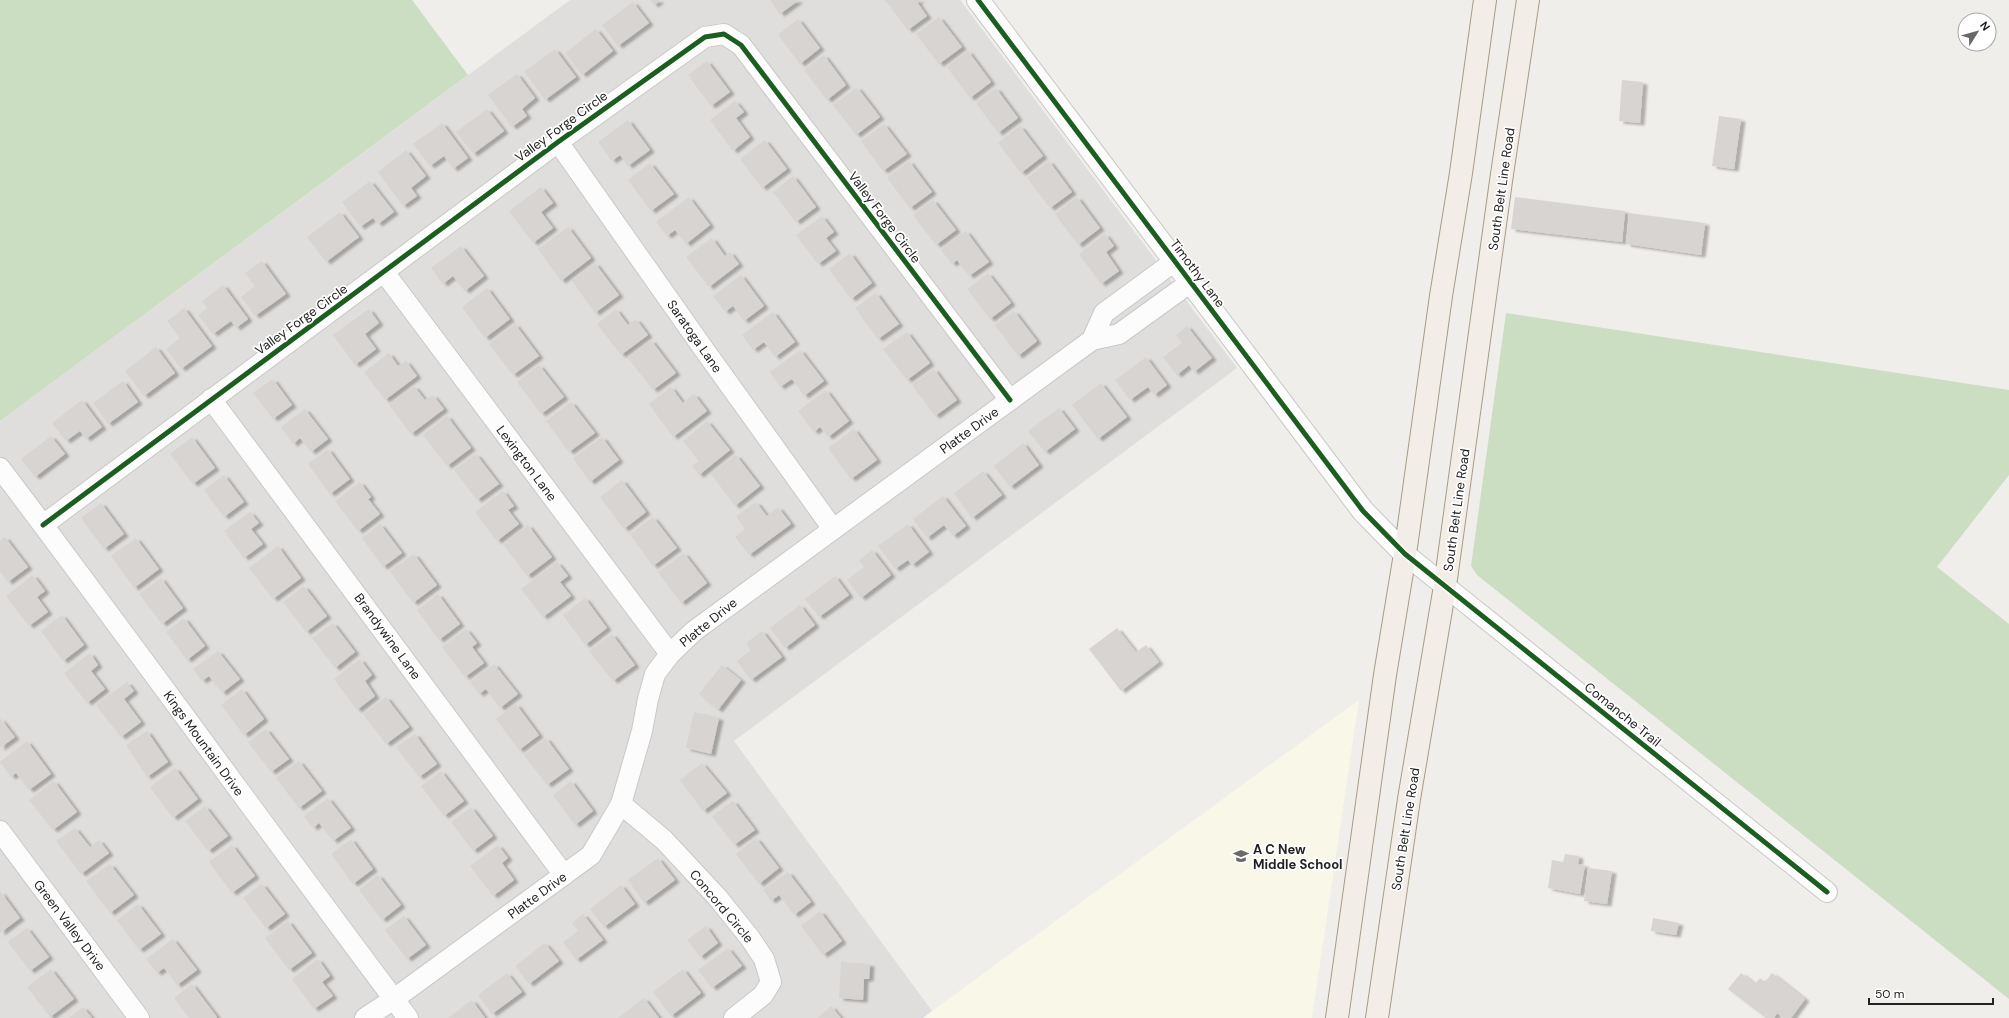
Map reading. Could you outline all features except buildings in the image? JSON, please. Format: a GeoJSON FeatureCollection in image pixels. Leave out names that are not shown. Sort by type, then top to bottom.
{"type":"FeatureCollection","features":[{"type":"Feature","properties":{"kind":"main road"},"geometry":{"type":"LineString","coordinates":[[1337,1018],[1385,675],[1406,554],[1440,304],[1461,173],[1485,0]]}},
{"type":"Feature","properties":{"kind":"main road","name":"South Belt Line Road"},"geometry":{"type":"LineString","coordinates":[[1377,1018],[1409,799],[1445,586],[1501,181],[1528,0]]}},
{"type":"Feature","properties":{"kind":"street","name":"Timothy Lane"},"geometry":{"type":"LineString","coordinates":[[978,0],[1364,511],[1406,554]]}},
{"type":"Feature","properties":{"kind":"street","name":"Valley Forge Circle"},"geometry":{"type":"LineString","coordinates":[[43,525],[558,142],[704,36],[724,34],[741,45],[1010,400]]}},
{"type":"Feature","properties":{"kind":"street","name":"Saratoga Lane"},"geometry":{"type":"LineString","coordinates":[[558,142],[702,348],[833,529]]}},
{"type":"Feature","properties":{"kind":"street","name":"Platte Drive"},"geometry":{"type":"LineString","coordinates":[[1092,340],[1104,313],[1175,261]]}},
{"type":"Feature","properties":{"kind":"street","name":"Lexington Lane"},"geometry":{"type":"LineString","coordinates":[[384,272],[670,654]]}},
{"type":"Feature","properties":{"kind":"street","name":"Platte Drive"},"geometry":{"type":"LineString","coordinates":[[365,1018],[394,999],[591,854],[621,804],[642,731],[648,699],[655,674],[670,654],[694,631],[1092,340],[1120,334],[1191,282]]}},
{"type":"Feature","properties":{"kind":"street","name":"Brandywine Lane"},"geometry":{"type":"LineString","coordinates":[[211,399],[564,875]]}},
{"type":"Feature","properties":{"kind":"street","name":"Kings Mountain Drive"},"geometry":{"type":"LineString","coordinates":[[0,468],[408,1018]]}},
{"type":"Feature","properties":{"kind":"street","name":"Comanche Trail"},"geometry":{"type":"LineString","coordinates":[[1406,554],[1827,892]]}},
{"type":"Feature","properties":{"kind":"street","name":"Concord Circle"},"geometry":{"type":"LineString","coordinates":[[621,804],[664,840],[718,898],[750,938],[764,959],[771,982],[763,994],[734,1018]]}},
{"type":"Feature","properties":{"kind":"street","name":"Green Valley Drive"},"geometry":{"type":"LineString","coordinates":[[0,831],[139,1018]]}},
{"type":"Feature","properties":{"kind":"shaded area"},"geometry":{"type":"Polygon","coordinates":[[[570,0],[960,0],[1237,368],[734,741],[932,1011],[923,1018],[0,1018],[0,421],[570,0]]]}},
{"type":"Feature","properties":{"kind":"shaded area","name":"A C New Middle School"},"geometry":{"type":"Polygon","coordinates":[[[1359,700],[1312,1018],[923,1018],[932,1011],[1359,700]]]}},
{"type":"Feature","properties":{"kind":"green space"},"geometry":{"type":"Polygon","coordinates":[[[0,0],[412,0],[468,75],[0,421],[0,0]]]}},
{"type":"Feature","properties":{"kind":"green space"},"geometry":{"type":"Polygon","coordinates":[[[1506,313],[2009,390],[2009,475],[1937,567],[2009,624],[2009,999],[1477,575],[1471,566],[1506,313]]]}},
{"type":"Feature","properties":{"kind":"cycle path"},"geometry":{"type":"LineString","coordinates":[[978,0],[1363,511],[1405,554],[1827,892]]}},
{"type":"Feature","properties":{"kind":"cycle path"},"geometry":{"type":"LineString","coordinates":[[43,525],[558,142],[705,37],[724,34],[741,45],[1010,400]]}},
{"type":"Feature","properties":{"kind":"place","name":"A C New Middle School"},"geometry":{"type":"Point","coordinates":[1241,856]}}]}
